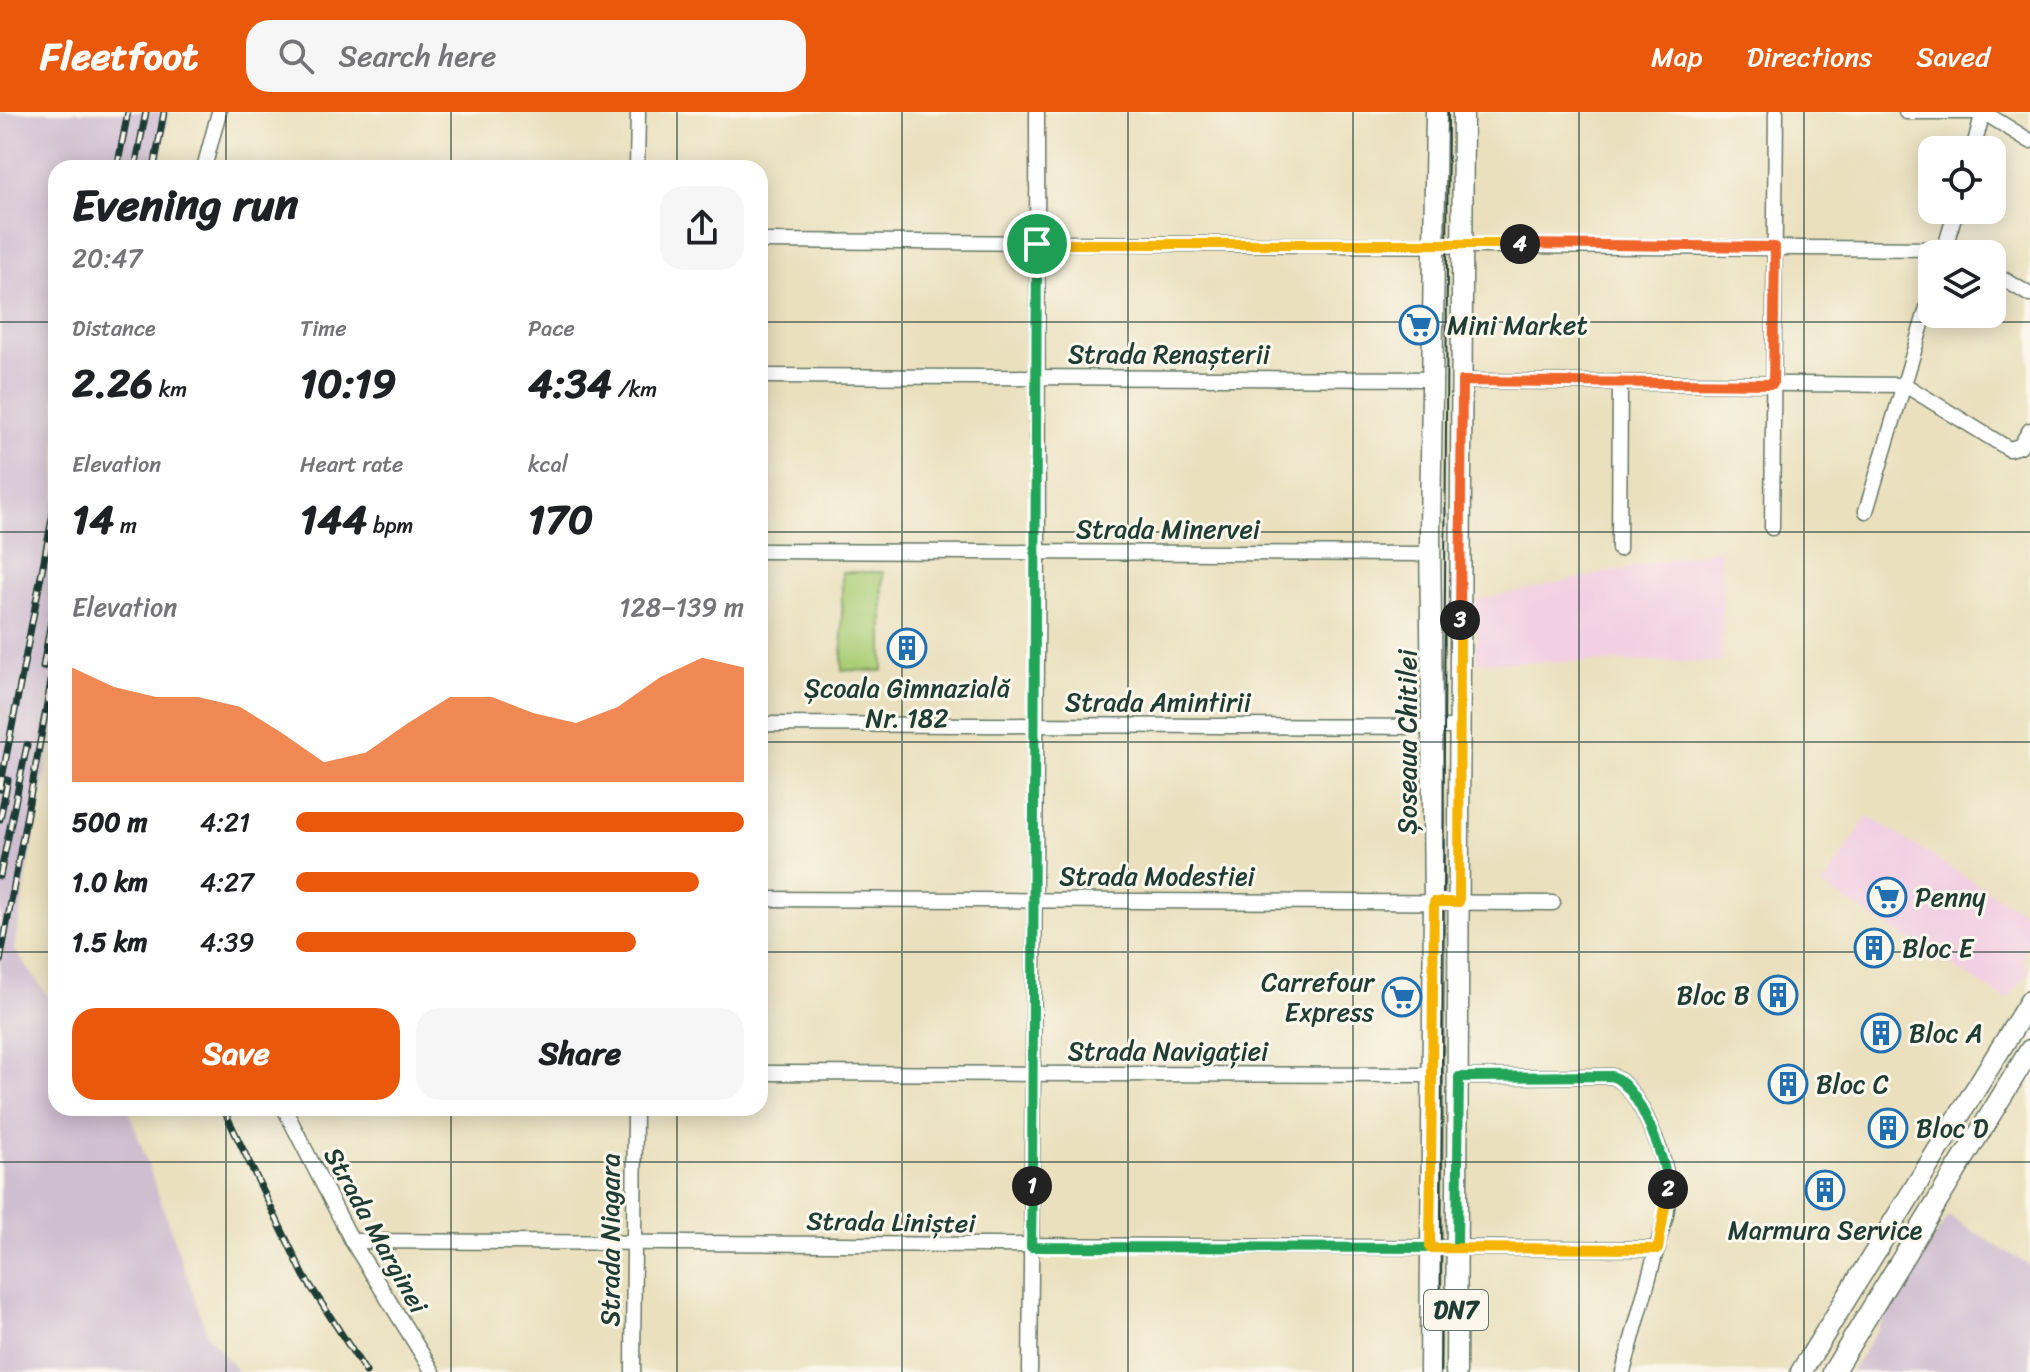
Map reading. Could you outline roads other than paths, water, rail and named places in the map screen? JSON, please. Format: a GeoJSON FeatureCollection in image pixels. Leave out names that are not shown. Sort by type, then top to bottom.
{"type":"FeatureCollection","features":[{"type":"Feature","properties":{"kind":"main road","name":"Șoseaua Chitilei"},"geometry":{"type":"LineString","coordinates":[[1430,1372],[1434,902],[1431,554],[1436,112]]}},
{"type":"Feature","properties":{"kind":"main road","name":"Șoseaua Chitilei"},"geometry":{"type":"LineString","coordinates":[[1456,1372],[1463,112]]}},
{"type":"Feature","properties":{"kind":"main road"},"geometry":{"type":"LineString","coordinates":[[1801,1372],[2030,1001]]}},
{"type":"Feature","properties":{"kind":"main road"},"geometry":{"type":"LineString","coordinates":[[1833,1372],[2030,1050]]}},
{"type":"Feature","properties":{"kind":"street"},"geometry":{"type":"LineString","coordinates":[[206,160],[219,112]]}},
{"type":"Feature","properties":{"kind":"street"},"geometry":{"type":"LineString","coordinates":[[637,160],[638,112]]}},
{"type":"Feature","properties":{"kind":"street"},"geometry":{"type":"LineString","coordinates":[[1030,1372],[1039,377],[1037,112]]}},
{"type":"Feature","properties":{"kind":"street"},"geometry":{"type":"LineString","coordinates":[[1772,528],[1776,112]]}},
{"type":"Feature","properties":{"kind":"street"},"geometry":{"type":"LineString","coordinates":[[1906,112],[1983,112],[2030,141]]}},
{"type":"Feature","properties":{"kind":"street"},"geometry":{"type":"LineString","coordinates":[[1977,136],[1983,112]]}},
{"type":"Feature","properties":{"kind":"street"},"geometry":{"type":"LineString","coordinates":[[768,241],[1462,244],[1918,250]]}},
{"type":"Feature","properties":{"kind":"street"},"geometry":{"type":"LineString","coordinates":[[2006,280],[2030,295]]}},
{"type":"Feature","properties":{"kind":"street"},"geometry":{"type":"LineString","coordinates":[[1866,511],[1921,328]]}},
{"type":"Feature","properties":{"kind":"street","name":"Strada Renașterii"},"geometry":{"type":"LineString","coordinates":[[768,376],[1435,379]]}},
{"type":"Feature","properties":{"kind":"street"},"geometry":{"type":"LineString","coordinates":[[1462,381],[1905,385],[2015,449],[2030,430]]}},
{"type":"Feature","properties":{"kind":"street"},"geometry":{"type":"LineString","coordinates":[[1619,549],[1620,382]]}},
{"type":"Feature","properties":{"kind":"street","name":"Strada Minervei"},"geometry":{"type":"LineString","coordinates":[[768,551],[1431,554]]}},
{"type":"Feature","properties":{"kind":"street","name":"Strada Amintirii"},"geometry":{"type":"LineString","coordinates":[[768,724],[1460,727]]}},
{"type":"Feature","properties":{"kind":"street","name":"Strada Modestiei"},"geometry":{"type":"LineString","coordinates":[[768,899],[1553,903]]}},
{"type":"Feature","properties":{"kind":"street","name":"Strada Navigației"},"geometry":{"type":"LineString","coordinates":[[768,1073],[1432,1075]]}},
{"type":"Feature","properties":{"kind":"street"},"geometry":{"type":"LineString","coordinates":[[1459,1077],[1612,1076],[1626,1084],[1639,1104],[1667,1176],[1666,1215],[1623,1372]]}},
{"type":"Feature","properties":{"kind":"street","name":"Strada Marginei"},"geometry":{"type":"LineString","coordinates":[[288,1116],[352,1241],[433,1372]]}},
{"type":"Feature","properties":{"kind":"street","name":"Strada Niagara"},"geometry":{"type":"LineString","coordinates":[[633,1372],[635,1116]]}},
{"type":"Feature","properties":{"kind":"street","name":"Strada Liniștei"},"geometry":{"type":"LineString","coordinates":[[352,1241],[1457,1248]]}},
{"type":"Feature","properties":{"kind":"street"},"geometry":{"type":"LineString","coordinates":[[1457,1248],[1658,1249]]}},
{"type":"Feature","properties":{"kind":"tram line"},"geometry":{"type":"LineString","coordinates":[[1440,1372],[1448,112]]}},
{"type":"Feature","properties":{"kind":"railway"},"geometry":{"type":"LineString","coordinates":[[119,160],[128,112]]}},
{"type":"Feature","properties":{"kind":"railway"},"geometry":{"type":"LineString","coordinates":[[137,160],[146,112]]}},
{"type":"Feature","properties":{"kind":"railway"},"geometry":{"type":"LineString","coordinates":[[155,160],[164,112]]}},
{"type":"Feature","properties":{"kind":"railway"},"geometry":{"type":"LineString","coordinates":[[0,789],[48,540]]}},
{"type":"Feature","properties":{"kind":"railway"},"geometry":{"type":"LineString","coordinates":[[43,667],[48,638]]}},
{"type":"Feature","properties":{"kind":"railway"},"geometry":{"type":"LineString","coordinates":[[0,962],[48,698]]}},
{"type":"Feature","properties":{"kind":"railway"},"geometry":{"type":"LineString","coordinates":[[0,876],[27,745]]}},
{"type":"Feature","properties":{"kind":"railway"},"geometry":{"type":"LineString","coordinates":[[0,819],[8,780]]}},
{"type":"Feature","properties":{"kind":"railway"},"geometry":{"type":"LineString","coordinates":[[227,1116],[304,1276],[366,1372]]}},
{"type":"Feature","properties":{"kind":"place","name":"Mini Market"},"geometry":{"type":"Point","coordinates":[1419,325]}},
{"type":"Feature","properties":{"kind":"place","name":"Școala Gimnazială Nr. 182"},"geometry":{"type":"Point","coordinates":[907,648]}},
{"type":"Feature","properties":{"kind":"place","name":"Penny"},"geometry":{"type":"Point","coordinates":[1887,897]}},
{"type":"Feature","properties":{"kind":"place","name":"Bloc E"},"geometry":{"type":"Point","coordinates":[1874,948]}},
{"type":"Feature","properties":{"kind":"place","name":"Bloc B"},"geometry":{"type":"Point","coordinates":[1778,995]}},
{"type":"Feature","properties":{"kind":"place","name":"Carrefour Express"},"geometry":{"type":"Point","coordinates":[1402,997]}},
{"type":"Feature","properties":{"kind":"place","name":"Bloc A"},"geometry":{"type":"Point","coordinates":[1881,1033]}},
{"type":"Feature","properties":{"kind":"place","name":"Bloc C"},"geometry":{"type":"Point","coordinates":[1788,1084]}},
{"type":"Feature","properties":{"kind":"place","name":"Bloc D"},"geometry":{"type":"Point","coordinates":[1888,1128]}},
{"type":"Feature","properties":{"kind":"place","name":"Marmura Service"},"geometry":{"type":"Point","coordinates":[1825,1190]}}]}
